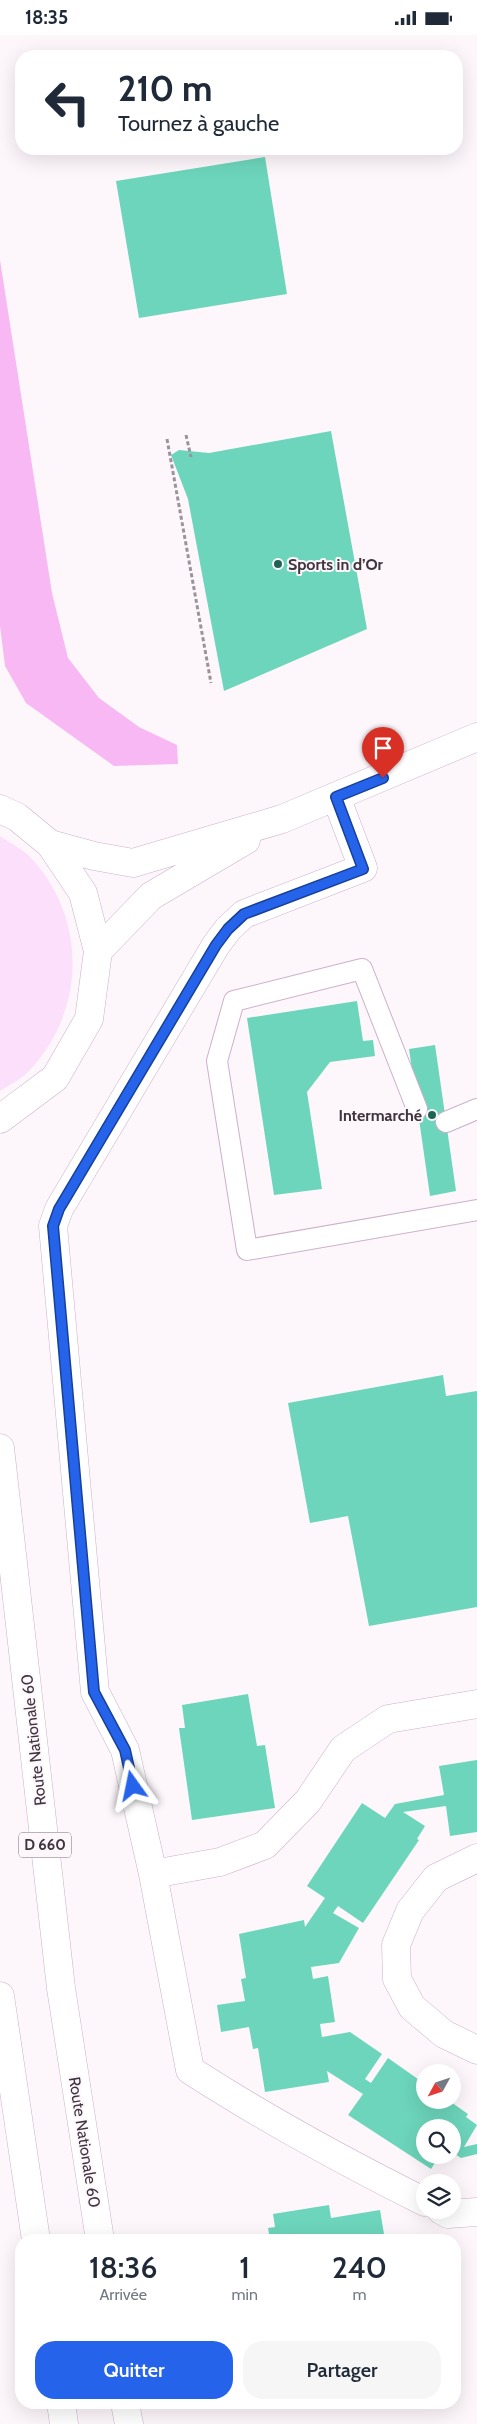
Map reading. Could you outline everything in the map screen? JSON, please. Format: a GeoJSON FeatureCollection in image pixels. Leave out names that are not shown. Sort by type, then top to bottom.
{"type":"FeatureCollection","features":[{"type":"Feature","properties":{"kind":"street"},"geometry":{"type":"LineString","coordinates":[[50,844],[94,856],[133,863],[282,819],[477,737]]}},
{"type":"Feature","properties":{"kind":"street"},"geometry":{"type":"LineString","coordinates":[[336,797],[363,869],[244,914],[228,929],[216,945],[64,1200],[53,1226],[94,1692],[125,1750],[153,1874],[190,2070],[238,2101],[347,2162],[416,2197]]}},
{"type":"Feature","properties":{"kind":"street"},"geometry":{"type":"LineString","coordinates":[[0,809],[17,817],[50,844],[83,893],[98,951],[89,1019],[54,1078],[0,1119]]}},
{"type":"Feature","properties":{"kind":"street"},"geometry":{"type":"LineString","coordinates":[[98,951],[151,896],[282,819]]}},
{"type":"Feature","properties":{"kind":"street","name":"Route Nationale 60"},"geometry":{"type":"LineString","coordinates":[[0,1448],[61,1988],[99,2234]]}},
{"type":"Feature","properties":{"kind":"street"},"geometry":{"type":"LineString","coordinates":[[153,1874],[220,1862],[266,1845],[308,1801],[343,1749],[388,1719],[477,1704]]}},
{"type":"Feature","properties":{"kind":"street"},"geometry":{"type":"LineString","coordinates":[[477,1858],[436,1877],[410,1911],[396,1945],[397,1979],[412,2007],[444,2034],[477,2050]]}},
{"type":"Feature","properties":{"kind":"street"},"geometry":{"type":"LineString","coordinates":[[0,1996],[35,2234]]}},
{"type":"Feature","properties":{"kind":"street"},"geometry":{"type":"LineString","coordinates":[[461,2213],[477,2212]]}},
{"type":"Feature","properties":{"kind":"street"},"geometry":{"type":"LineString","coordinates":[[62,2409],[64,2424]]}},
{"type":"Feature","properties":{"kind":"street"},"geometry":{"type":"LineString","coordinates":[[126,2409],[129,2424]]}},
{"type":"Feature","properties":{"kind":"lane"},"geometry":{"type":"LineString","coordinates":[[417,1109],[362,969],[234,1001],[217,1061],[247,1250],[477,1210]]}},
{"type":"Feature","properties":{"kind":"lane"},"geometry":{"type":"LineString","coordinates":[[446,1121],[477,1109]]}},
{"type":"Feature","properties":{"kind":"path"},"geometry":{"type":"LineString","coordinates":[[186,435],[191,457]]}},
{"type":"Feature","properties":{"kind":"path"},"geometry":{"type":"LineString","coordinates":[[167,439],[211,683]]}},
{"type":"Feature","properties":{"kind":"shaded area"},"geometry":{"type":"Polygon","coordinates":[[[0,260],[52,593],[68,658],[99,698],[139,727],[177,745],[178,764],[114,766],[26,703],[5,666],[0,626],[0,260]]]}},
{"type":"Feature","properties":{"kind":"shaded area"},"geometry":{"type":"Polygon","coordinates":[[[0,836],[28,855],[50,882],[63,909],[70,937],[73,965],[69,994],[61,1022],[47,1048],[28,1072],[0,1091],[0,836]]]}},
{"type":"Feature","properties":{"kind":"building"},"geometry":{"type":"Polygon","coordinates":[[[265,157],[287,294],[139,318],[116,181],[265,157]]]}},
{"type":"Feature","properties":{"kind":"building","name":"Sports in d’Or"},"geometry":{"type":"Polygon","coordinates":[[[331,431],[367,629],[224,691],[188,499],[171,455],[179,450],[209,453],[331,431]]]}},
{"type":"Feature","properties":{"kind":"building"},"geometry":{"type":"Polygon","coordinates":[[[357,1001],[363,1041],[373,1040],[375,1056],[330,1062],[307,1092],[322,1189],[274,1195],[247,1018],[357,1001]]]}},
{"type":"Feature","properties":{"kind":"building","name":"Intermarché"},"geometry":{"type":"Polygon","coordinates":[[[435,1045],[456,1191],[430,1196],[409,1049],[435,1045]]]}},
{"type":"Feature","properties":{"kind":"building"},"geometry":{"type":"Polygon","coordinates":[[[443,1375],[446,1396],[477,1391],[477,1607],[369,1626],[348,1516],[310,1523],[288,1403],[443,1375]]]}},
{"type":"Feature","properties":{"kind":"building"},"geometry":{"type":"Polygon","coordinates":[[[248,1694],[257,1746],[265,1745],[275,1808],[192,1820],[179,1728],[185,1728],[182,1705],[248,1694]]]}},
{"type":"Feature","properties":{"kind":"building"},"geometry":{"type":"Polygon","coordinates":[[[477,1760],[477,1832],[450,1836],[446,1806],[403,1812],[425,1826],[417,1839],[419,1840],[363,1923],[338,1906],[333,1913],[359,1928],[339,1963],[311,1967],[313,1979],[328,1976],[335,2022],[320,2024],[322,2037],[350,2032],[382,2054],[365,2079],[371,2083],[388,2058],[416,2078],[416,2109],[461,2109],[468,2114],[466,2117],[477,2125],[464,2147],[477,2144],[477,2154],[461,2158],[461,2119],[416,2119],[416,2159],[348,2115],[363,2094],[327,2071],[329,2082],[265,2092],[258,2048],[253,2049],[249,2027],[221,2032],[217,2005],[245,2001],[241,1979],[246,1978],[239,1934],[304,1920],[305,1927],[325,1898],[307,1886],[362,1803],[385,1818],[395,1804],[444,1795],[439,1766],[477,1760]]]}},
{"type":"Feature","properties":{"kind":"building"},"geometry":{"type":"Polygon","coordinates":[[[423,2164],[434,2164],[431,2169],[423,2164]]]}},
{"type":"Feature","properties":{"kind":"building"},"geometry":{"type":"Polygon","coordinates":[[[329,2205],[331,2218],[380,2210],[384,2234],[269,2234],[268,2228],[275,2227],[273,2214],[329,2205]]]}},
{"type":"Feature","properties":{"kind":"place","name":"Sports in d’Or"},"geometry":{"type":"Point","coordinates":[278,564]}},
{"type":"Feature","properties":{"kind":"place","name":"Intermarché"},"geometry":{"type":"Point","coordinates":[432,1115]}},
{"type":"Feature","properties":{"kind":"route"},"geometry":{"type":"LineString","coordinates":[[133,1786],[125,1750],[94,1692],[53,1226],[59,1209],[216,945],[228,929],[244,914],[363,869],[336,797],[383,778]]}}]}
